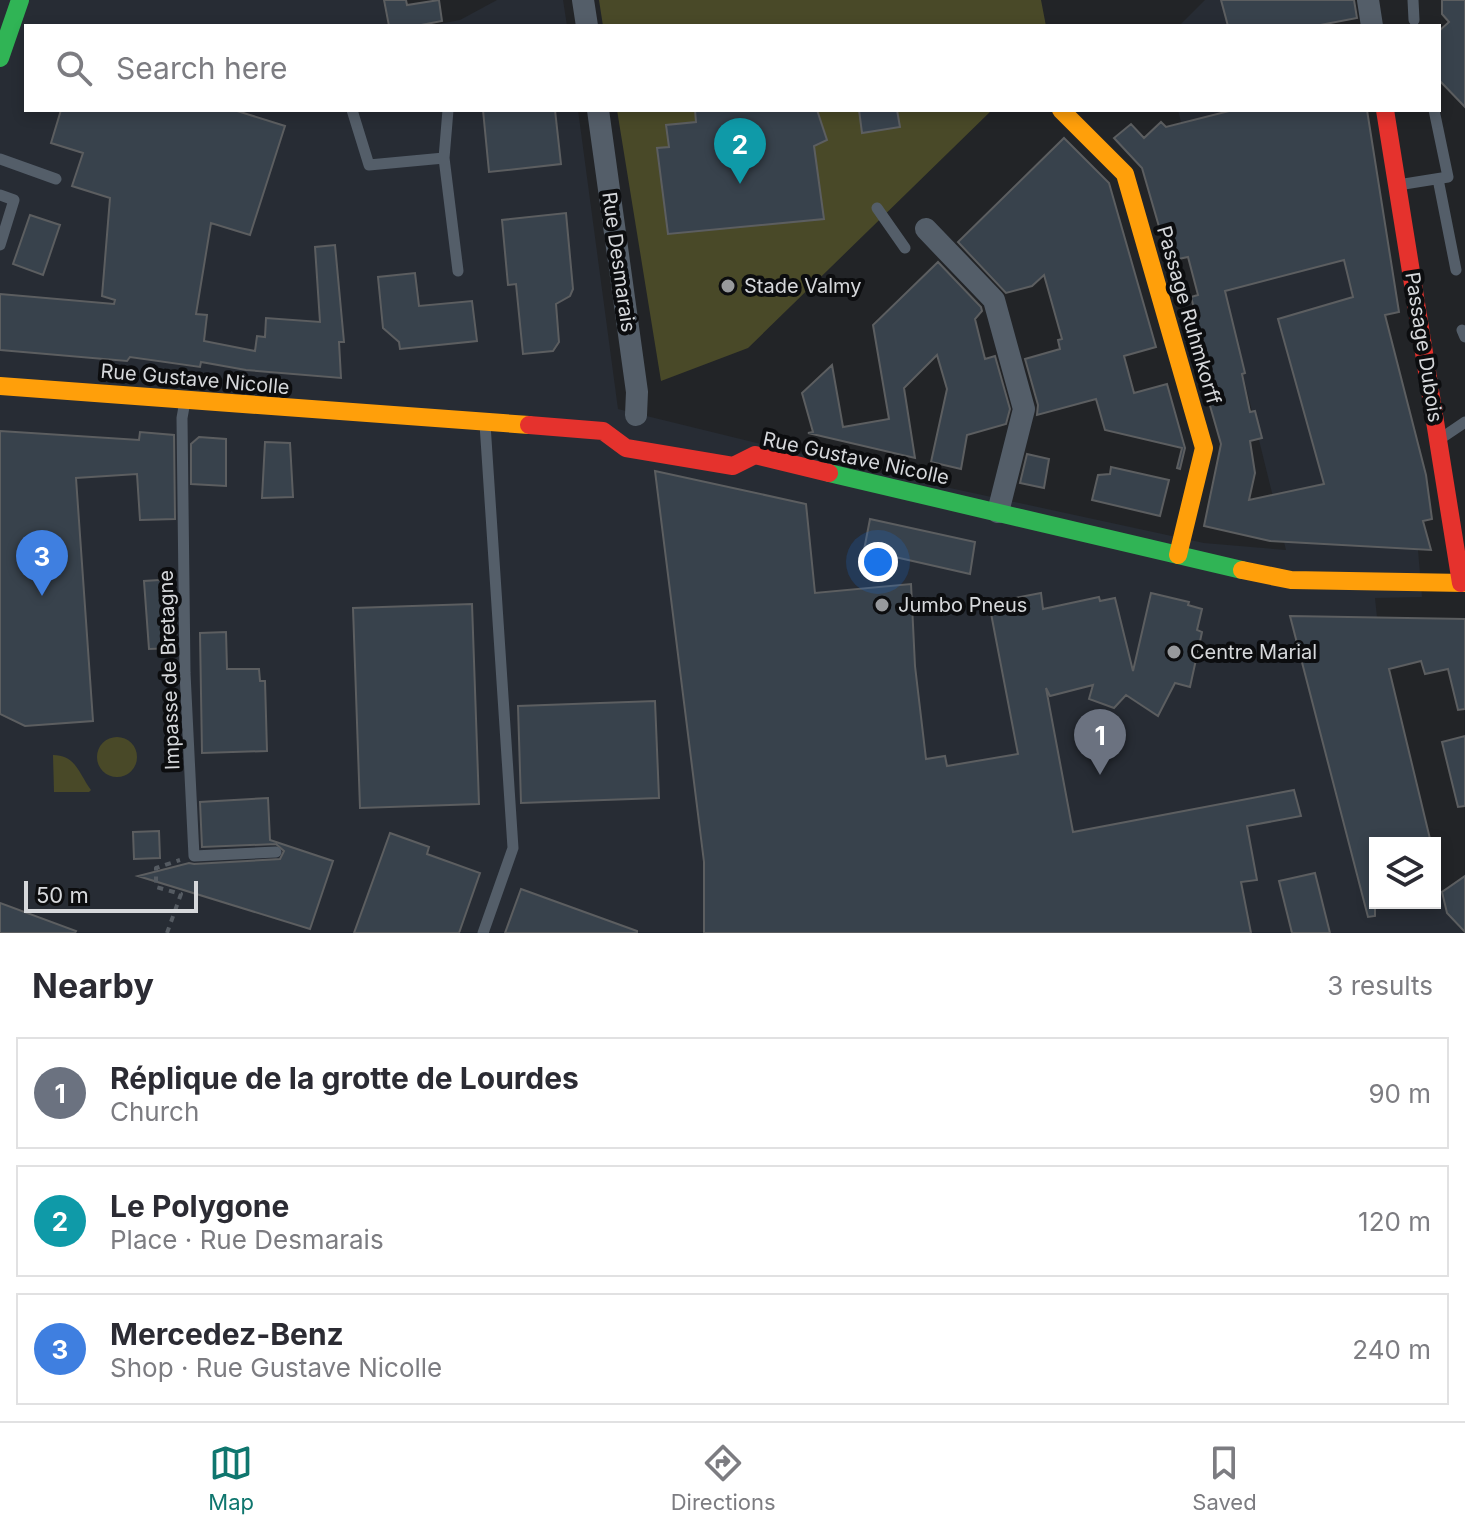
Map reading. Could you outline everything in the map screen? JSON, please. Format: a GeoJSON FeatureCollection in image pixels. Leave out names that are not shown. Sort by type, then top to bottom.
{"type":"FeatureCollection","features":[{"type":"Feature","properties":{"kind":"street"},"geometry":{"type":"LineString","coordinates":[[1,51],[20,0]]}},
{"type":"Feature","properties":{"kind":"street"},"geometry":{"type":"LineString","coordinates":[[583,0],[587,24]]}},
{"type":"Feature","properties":{"kind":"street"},"geometry":{"type":"LineString","coordinates":[[1368,0],[1372,24]]}},
{"type":"Feature","properties":{"kind":"street","name":"Rue Desmarais"},"geometry":{"type":"LineString","coordinates":[[598,112],[637,392],[636,415]]}},
{"type":"Feature","properties":{"kind":"street","name":"Passage Ruhmkorff"},"geometry":{"type":"LineString","coordinates":[[1063,112],[1125,174],[1204,448],[1178,555]]}},
{"type":"Feature","properties":{"kind":"street","name":"Passage Dubois"},"geometry":{"type":"LineString","coordinates":[[1385,112],[1463,583]]}},
{"type":"Feature","properties":{"kind":"street"},"geometry":{"type":"LineString","coordinates":[[926,229],[994,300],[1024,409],[998,512]]}},
{"type":"Feature","properties":{"kind":"street","name":"Rue Gustave Nicolle"},"geometry":{"type":"LineString","coordinates":[[0,386],[593,430],[626,448],[733,466],[755,455],[1291,580],[1463,583]]}},
{"type":"Feature","properties":{"kind":"lane"},"geometry":{"type":"LineString","coordinates":[[1413,0],[1414,20]]}},
{"type":"Feature","properties":{"kind":"lane"},"geometry":{"type":"LineString","coordinates":[[353,112],[369,165],[444,158]]}},
{"type":"Feature","properties":{"kind":"lane"},"geometry":{"type":"LineString","coordinates":[[448,112],[444,158],[458,271]]}},
{"type":"Feature","properties":{"kind":"lane"},"geometry":{"type":"LineString","coordinates":[[1398,186],[1448,177],[1434,112]]}},
{"type":"Feature","properties":{"kind":"lane"},"geometry":{"type":"LineString","coordinates":[[0,159],[56,179]]}},
{"type":"Feature","properties":{"kind":"lane"},"geometry":{"type":"LineString","coordinates":[[1438,179],[1456,270]]}},
{"type":"Feature","properties":{"kind":"lane"},"geometry":{"type":"LineString","coordinates":[[0,195],[14,200],[0,245]]}},
{"type":"Feature","properties":{"kind":"lane"},"geometry":{"type":"LineString","coordinates":[[877,208],[905,248]]}},
{"type":"Feature","properties":{"kind":"lane","name":"Impasse de Bretagne"},"geometry":{"type":"LineString","coordinates":[[185,401],[182,418],[185,657],[194,856]]}},
{"type":"Feature","properties":{"kind":"lane"},"geometry":{"type":"LineString","coordinates":[[1439,439],[1465,422]]}},
{"type":"Feature","properties":{"kind":"lane"},"geometry":{"type":"LineString","coordinates":[[483,933],[513,848],[484,423]]}},
{"type":"Feature","properties":{"kind":"lane"},"geometry":{"type":"LineString","coordinates":[[194,856],[276,852]]}},
{"type":"Feature","properties":{"kind":"path"},"geometry":{"type":"LineString","coordinates":[[167,933],[181,894],[156,887],[156,868],[194,856]]}},
{"type":"Feature","properties":{"kind":"shaded area"},"geometry":{"type":"Polygon","coordinates":[[[0,0],[383,0],[388,24],[24,24],[24,112],[578,112],[618,409],[867,470],[1204,543],[1286,550],[1178,112],[1308,112],[1418,550],[1422,597],[1375,598],[1429,837],[1369,837],[1369,909],[1441,909],[1441,888],[1447,913],[1464,933],[0,933],[0,0]]]}},
{"type":"Feature","properties":{"kind":"shaded area"},"geometry":{"type":"Polygon","coordinates":[[[497,0],[563,0],[567,24],[439,24],[460,20],[497,0]]]}},
{"type":"Feature","properties":{"kind":"shaded area"},"geometry":{"type":"Polygon","coordinates":[[[599,0],[1041,0],[1046,24],[603,24],[599,0]]]}},
{"type":"Feature","properties":{"kind":"shaded area"},"geometry":{"type":"Polygon","coordinates":[[[1205,0],[1279,0],[1285,24],[1181,24],[1205,0]]]}},
{"type":"Feature","properties":{"kind":"shaded area","name":"Stade Valmy"},"geometry":{"type":"Polygon","coordinates":[[[617,112],[990,112],[748,348],[661,381],[617,112]]]}},
{"type":"Feature","properties":{"kind":"shaded area"},"geometry":{"type":"Polygon","coordinates":[[[117,737],[131,743],[137,757],[131,771],[117,777],[103,771],[97,757],[103,743],[117,737]]]}},
{"type":"Feature","properties":{"kind":"shaded area"},"geometry":{"type":"Polygon","coordinates":[[[53,755],[72,762],[91,790],[54,792],[53,755]]]}},
{"type":"Feature","properties":{"kind":"building"},"geometry":{"type":"Polygon","coordinates":[[[384,0],[406,0],[407,5],[439,0],[442,21],[389,24],[384,0]]]}},
{"type":"Feature","properties":{"kind":"building"},"geometry":{"type":"Polygon","coordinates":[[[1221,0],[1354,0],[1357,18],[1326,24],[1227,24],[1221,0]]]}},
{"type":"Feature","properties":{"kind":"building"},"geometry":{"type":"Polygon","coordinates":[[[1442,0],[1465,0],[1465,107],[1441,82],[1441,29],[1449,22],[1442,14],[1442,0]]]}},
{"type":"Feature","properties":{"kind":"building"},"geometry":{"type":"Polygon","coordinates":[[[60,112],[240,112],[285,126],[250,235],[211,223],[196,314],[207,315],[204,341],[255,351],[257,336],[265,337],[266,318],[320,322],[315,247],[335,245],[344,342],[339,342],[341,378],[246,370],[201,362],[200,367],[130,357],[127,361],[0,350],[0,294],[114,304],[115,300],[102,296],[110,198],[72,186],[83,153],[51,143],[60,112]]]}},
{"type":"Feature","properties":{"kind":"building"},"geometry":{"type":"Polygon","coordinates":[[[483,112],[555,112],[561,164],[489,172],[483,112]]]}},
{"type":"Feature","properties":{"kind":"building"},"geometry":{"type":"Polygon","coordinates":[[[695,112],[818,112],[827,140],[814,146],[824,219],[668,234],[657,148],[669,147],[666,125],[696,122],[695,112]]]}},
{"type":"Feature","properties":{"kind":"building"},"geometry":{"type":"Polygon","coordinates":[[[859,112],[897,112],[900,127],[862,133],[859,112]]]}},
{"type":"Feature","properties":{"kind":"building"},"geometry":{"type":"Polygon","coordinates":[[[1225,112],[1367,112],[1399,312],[1385,315],[1426,475],[1432,519],[1423,521],[1431,550],[1270,541],[1204,526],[1221,444],[1194,350],[1204,347],[1191,297],[1198,295],[1188,257],[1169,261],[1142,168],[1114,138],[1131,124],[1144,138],[1161,122],[1166,127],[1225,112]],[[1344,260],[1225,291],[1245,373],[1242,374],[1250,412],[1255,411],[1262,438],[1250,441],[1255,473],[1249,500],[1324,484],[1278,319],[1353,297],[1344,260]]]}},
{"type":"Feature","properties":{"kind":"building"},"geometry":{"type":"Polygon","coordinates":[[[1064,138],[1109,183],[1156,347],[1124,356],[1134,393],[1167,384],[1185,448],[1180,469],[1177,468],[1182,448],[1105,430],[1096,399],[1037,415],[1038,405],[1025,359],[1060,349],[1058,340],[1062,339],[1044,275],[1032,286],[1006,293],[958,242],[1064,138]]]}},
{"type":"Feature","properties":{"kind":"building"},"geometry":{"type":"Polygon","coordinates":[[[566,213],[573,289],[570,296],[556,304],[559,342],[553,351],[523,354],[516,284],[508,285],[502,220],[566,213]]]}},
{"type":"Feature","properties":{"kind":"building"},"geometry":{"type":"Polygon","coordinates":[[[30,215],[60,225],[43,275],[13,264],[30,215]]]}},
{"type":"Feature","properties":{"kind":"building"},"geometry":{"type":"Polygon","coordinates":[[[938,262],[981,307],[982,311],[975,319],[985,359],[995,356],[1010,409],[1006,424],[967,435],[961,469],[931,462],[947,389],[937,355],[904,388],[915,458],[808,433],[813,432],[802,393],[832,365],[843,427],[889,419],[873,325],[938,262]]]}},
{"type":"Feature","properties":{"kind":"building"},"geometry":{"type":"Polygon","coordinates":[[[415,273],[419,306],[472,301],[477,341],[400,349],[399,342],[383,328],[378,277],[415,273]]]}},
{"type":"Feature","properties":{"kind":"building"},"geometry":{"type":"Polygon","coordinates":[[[0,431],[139,440],[140,432],[174,435],[175,519],[140,520],[137,474],[76,478],[93,721],[25,726],[0,714],[0,431]]]}},
{"type":"Feature","properties":{"kind":"building"},"geometry":{"type":"Polygon","coordinates":[[[199,437],[226,439],[226,486],[191,484],[191,444],[199,437]]]}},
{"type":"Feature","properties":{"kind":"building"},"geometry":{"type":"Polygon","coordinates":[[[265,442],[290,443],[293,497],[262,498],[265,442]]]}},
{"type":"Feature","properties":{"kind":"building"},"geometry":{"type":"Polygon","coordinates":[[[1027,454],[1049,459],[1044,488],[1020,483],[1027,454]]]}},
{"type":"Feature","properties":{"kind":"building"},"geometry":{"type":"Polygon","coordinates":[[[1111,467],[1169,480],[1160,516],[1092,500],[1098,475],[1110,474],[1111,467]]]}},
{"type":"Feature","properties":{"kind":"building"},"geometry":{"type":"Polygon","coordinates":[[[655,471],[806,504],[815,593],[911,584],[915,666],[926,759],[945,756],[947,766],[1018,754],[989,603],[1041,593],[1043,609],[1099,597],[1100,601],[1115,598],[1133,671],[1151,593],[1189,602],[1188,605],[1202,609],[1197,630],[1202,632],[1190,687],[1175,683],[1158,716],[1126,695],[1114,708],[1089,699],[1093,685],[1050,696],[1046,688],[1073,832],[1294,790],[1301,816],[1247,826],[1257,880],[1241,882],[1251,933],[704,933],[704,862],[655,471]]]}},
{"type":"Feature","properties":{"kind":"building"},"geometry":{"type":"Polygon","coordinates":[[[870,519],[975,542],[970,574],[864,550],[870,519]]]}},
{"type":"Feature","properties":{"kind":"building"},"geometry":{"type":"Polygon","coordinates":[[[175,579],[176,648],[149,649],[144,581],[175,579]]]}},
{"type":"Feature","properties":{"kind":"building"},"geometry":{"type":"Polygon","coordinates":[[[472,604],[479,804],[360,808],[353,608],[472,604]]]}},
{"type":"Feature","properties":{"kind":"building"},"geometry":{"type":"Polygon","coordinates":[[[1290,616],[1465,619],[1465,709],[1458,710],[1448,669],[1425,674],[1421,661],[1389,669],[1430,837],[1369,837],[1369,909],[1375,909],[1375,916],[1368,917],[1290,616]]]}},
{"type":"Feature","properties":{"kind":"building"},"geometry":{"type":"Polygon","coordinates":[[[226,632],[227,669],[259,669],[260,681],[265,681],[267,751],[202,753],[200,633],[226,632]]]}},
{"type":"Feature","properties":{"kind":"building"},"geometry":{"type":"Polygon","coordinates":[[[655,701],[659,798],[521,803],[518,706],[655,701]]]}},
{"type":"Feature","properties":{"kind":"building"},"geometry":{"type":"Polygon","coordinates":[[[1465,736],[1465,806],[1458,807],[1442,742],[1465,736]]]}},
{"type":"Feature","properties":{"kind":"building"},"geometry":{"type":"Polygon","coordinates":[[[268,798],[270,840],[333,861],[310,929],[138,876],[189,863],[280,859],[284,851],[276,844],[202,847],[200,802],[268,798]]]}},
{"type":"Feature","properties":{"kind":"building"},"geometry":{"type":"Polygon","coordinates":[[[159,831],[160,858],[134,859],[133,832],[159,831]]]}},
{"type":"Feature","properties":{"kind":"building"},"geometry":{"type":"Polygon","coordinates":[[[390,833],[429,847],[427,854],[480,873],[459,933],[354,933],[390,833]]]}},
{"type":"Feature","properties":{"kind":"building"},"geometry":{"type":"Polygon","coordinates":[[[1315,873],[1330,933],[1292,933],[1279,881],[1315,873]]]}},
{"type":"Feature","properties":{"kind":"building"},"geometry":{"type":"Polygon","coordinates":[[[1465,876],[1465,932],[1447,913],[1442,892],[1465,876]]]}},
{"type":"Feature","properties":{"kind":"building"},"geometry":{"type":"Polygon","coordinates":[[[521,889],[637,931],[637,933],[505,933],[521,889]]]}},
{"type":"Feature","properties":{"kind":"building"},"geometry":{"type":"Polygon","coordinates":[[[0,903],[76,931],[0,933],[0,903]]]}},
{"type":"Feature","properties":{"kind":"traffic: fast"},"geometry":{"type":"LineString","coordinates":[[0,58],[20,0]]}},
{"type":"Feature","properties":{"kind":"traffic: fast"},"geometry":{"type":"LineString","coordinates":[[829,473],[1242,570]]}},
{"type":"Feature","properties":{"kind":"traffic: slow"},"geometry":{"type":"LineString","coordinates":[[1063,112],[1125,174],[1204,448],[1178,555]]}},
{"type":"Feature","properties":{"kind":"traffic: slow"},"geometry":{"type":"LineString","coordinates":[[0,386],[529,425]]}},
{"type":"Feature","properties":{"kind":"traffic: slow"},"geometry":{"type":"LineString","coordinates":[[1242,570],[1291,580],[1465,583]]}},
{"type":"Feature","properties":{"kind":"traffic: jam"},"geometry":{"type":"LineString","coordinates":[[1385,112],[1461,583]]}},
{"type":"Feature","properties":{"kind":"traffic: jam"},"geometry":{"type":"LineString","coordinates":[[529,425],[603,431],[626,448],[733,466],[755,455],[829,473]]}},
{"type":"Feature","properties":{"kind":"place","name":"Le Polygone"},"geometry":{"type":"Point","coordinates":[740,184]}},
{"type":"Feature","properties":{"kind":"place","name":"Stade Valmy"},"geometry":{"type":"Point","coordinates":[728,286]}},
{"type":"Feature","properties":{"kind":"place","name":"Mercedez-Benz"},"geometry":{"type":"Point","coordinates":[42,596]}},
{"type":"Feature","properties":{"kind":"place","name":"Jumbo Pneus"},"geometry":{"type":"Point","coordinates":[882,605]}},
{"type":"Feature","properties":{"kind":"place","name":"Centre Marial"},"geometry":{"type":"Point","coordinates":[1174,652]}},
{"type":"Feature","properties":{"kind":"place","name":"Réplique de la grotte de Lourdes"},"geometry":{"type":"Point","coordinates":[1100,775]}}]}
